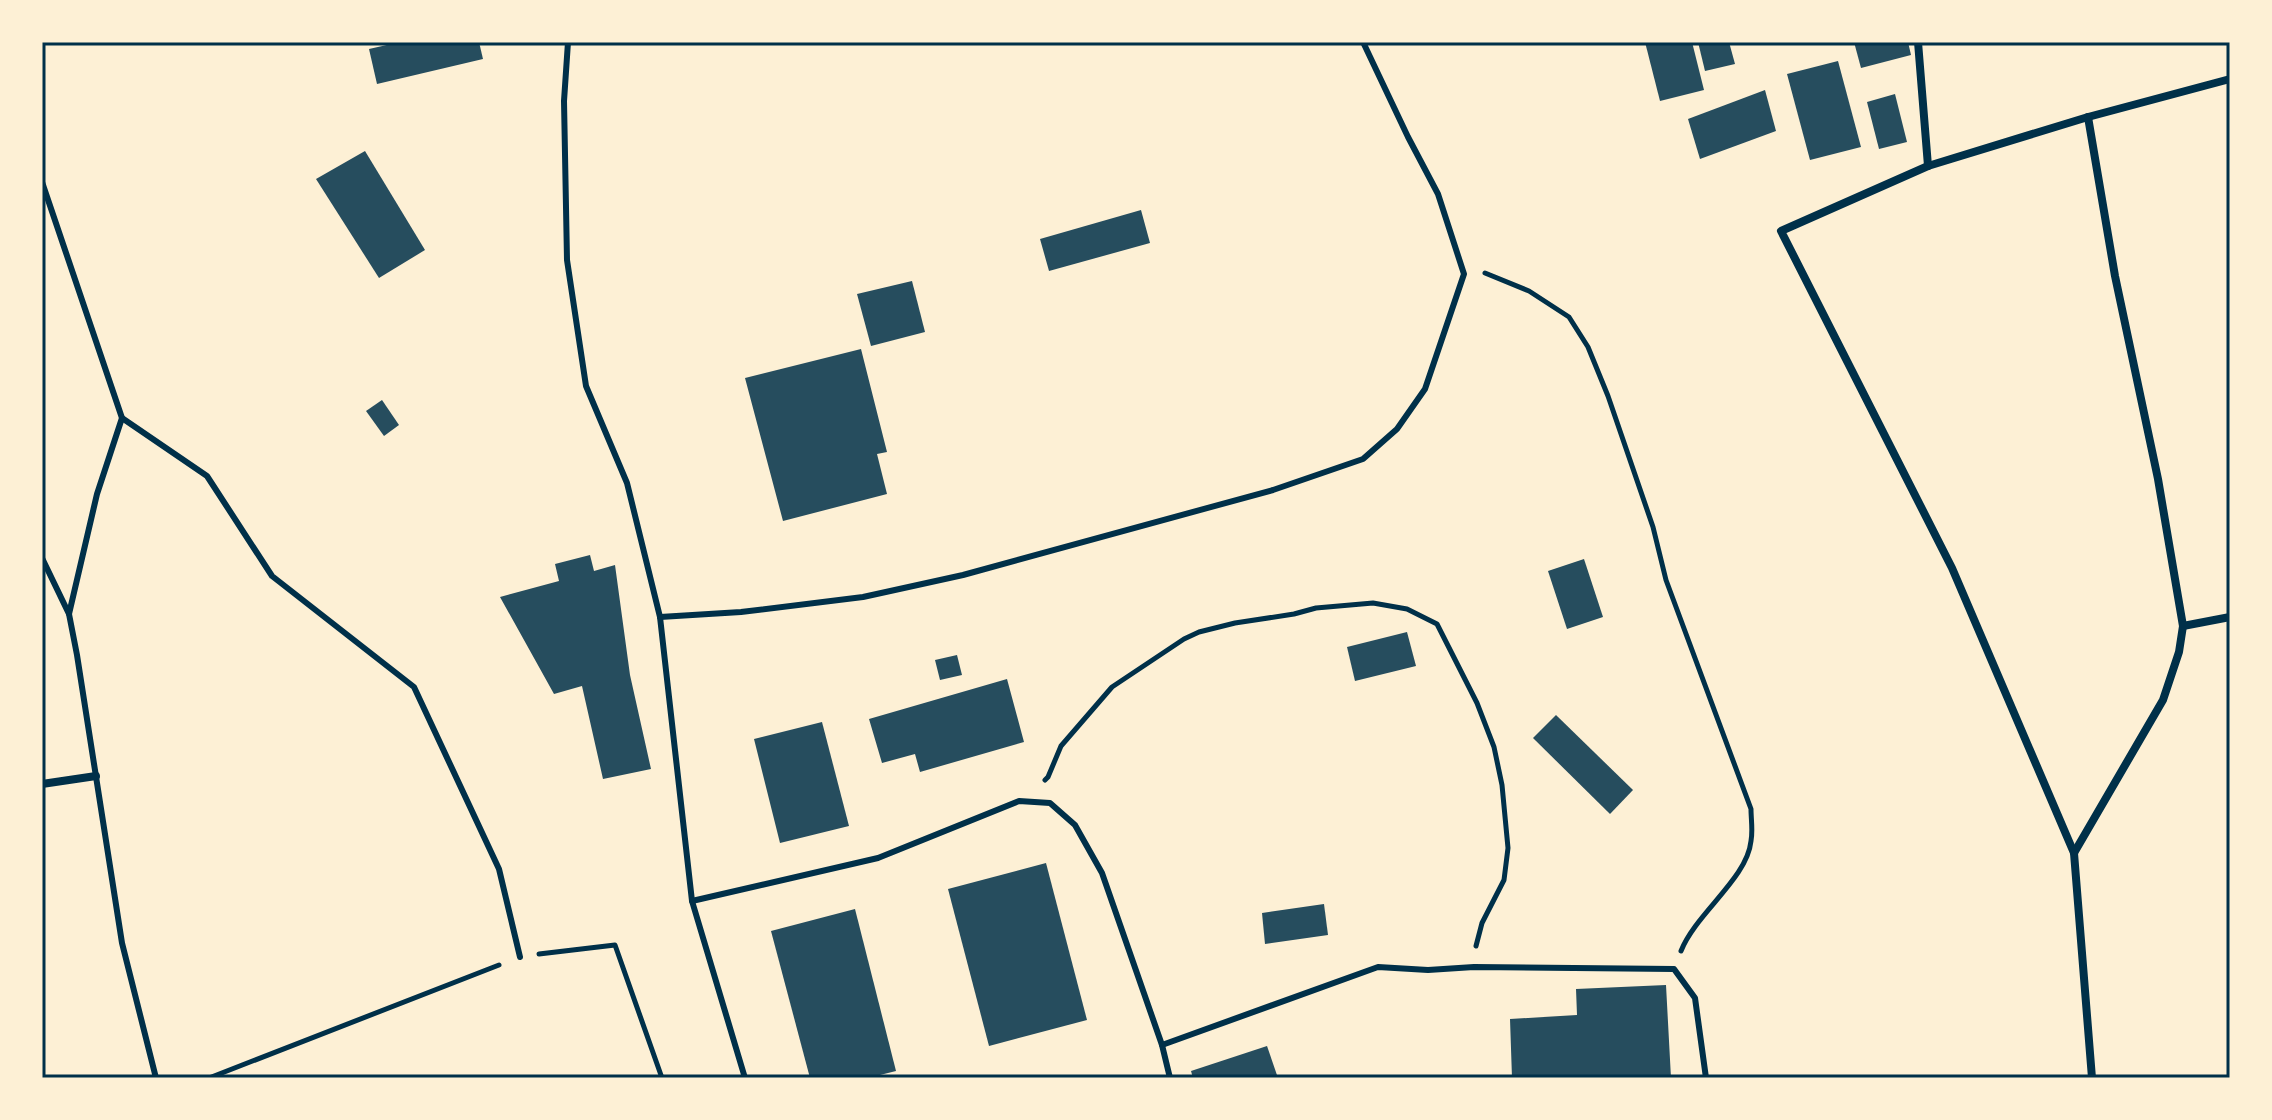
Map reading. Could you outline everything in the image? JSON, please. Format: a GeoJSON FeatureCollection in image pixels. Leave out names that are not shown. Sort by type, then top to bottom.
{"type":"FeatureCollection","features":[{"type":"Feature","properties":{"kind":"street"},"geometry":{"type":"LineString","coordinates":[[1918,42],[1928,166]]}},
{"type":"Feature","properties":{"kind":"street"},"geometry":{"type":"LineString","coordinates":[[2092,1078],[2074,853],[1952,568],[1781,231],[1928,166],[2088,117],[2230,79]]}},
{"type":"Feature","properties":{"kind":"street"},"geometry":{"type":"LineString","coordinates":[[2074,853],[2163,700],[2179,652],[2183,626],[2158,479],[2115,276],[2088,117]]}},
{"type":"Feature","properties":{"kind":"street"},"geometry":{"type":"LineString","coordinates":[[2183,626],[2230,617]]}},
{"type":"Feature","properties":{"kind":"street"},"geometry":{"type":"LineString","coordinates":[[42,784],[96,776]]}},
{"type":"Feature","properties":{"kind":"lane"},"geometry":{"type":"LineString","coordinates":[[568,42],[564,101],[567,260],[586,386],[627,483],[660,617],[692,901],[745,1078]]}},
{"type":"Feature","properties":{"kind":"lane"},"geometry":{"type":"LineString","coordinates":[[660,617],[741,612],[863,597],[963,575],[1273,490],[1363,459],[1397,429],[1425,389],[1464,274],[1438,194],[1363,42]]}},
{"type":"Feature","properties":{"kind":"lane"},"geometry":{"type":"LineString","coordinates":[[42,182],[122,418],[97,494],[69,614]]}},
{"type":"Feature","properties":{"kind":"lane"},"geometry":{"type":"LineString","coordinates":[[122,418],[207,476],[272,576],[414,687],[499,869],[520,957]]}},
{"type":"Feature","properties":{"kind":"lane"},"geometry":{"type":"LineString","coordinates":[[42,558],[69,614],[122,943],[156,1078]]}},
{"type":"Feature","properties":{"kind":"lane"},"geometry":{"type":"LineString","coordinates":[[692,901],[878,858],[1019,801],[1050,803],[1075,825],[1102,873],[1162,1045],[1170,1078]]}},
{"type":"Feature","properties":{"kind":"lane"},"geometry":{"type":"LineString","coordinates":[[1162,1045],[1378,967],[1428,970],[1474,967],[1674,969],[1695,998],[1706,1078]]}},
{"type":"Feature","properties":{"kind":"path"},"geometry":{"type":"LineString","coordinates":[[1464,274],[1485,273],[1529,291],[1569,317],[1588,347],[1653,527],[1670,591],[1751,809],[1751,842],[1739,873],[1696,925],[1674,969]]}},
{"type":"Feature","properties":{"kind":"path"},"geometry":{"type":"LineString","coordinates":[[1019,801],[1048,777],[1061,746],[1112,687],[1184,639],[1235,623],[1316,608],[1373,603],[1407,609],[1437,624],[1477,703],[1494,747],[1502,785],[1508,848],[1504,880],[1476,939],[1474,967]]}},
{"type":"Feature","properties":{"kind":"path"},"geometry":{"type":"LineString","coordinates":[[209,1078],[520,957],[615,945],[662,1078]]}},
{"type":"Feature","properties":{"kind":"building"},"geometry":{"type":"Polygon","coordinates":[[[400,42],[479,42],[483,59],[377,84],[369,49],[400,42]]]}},
{"type":"Feature","properties":{"kind":"building"},"geometry":{"type":"Polygon","coordinates":[[[1645,42],[1692,42],[1704,90],[1660,101],[1645,42]]]}},
{"type":"Feature","properties":{"kind":"building"},"geometry":{"type":"Polygon","coordinates":[[[1698,42],[1729,42],[1735,64],[1705,71],[1698,42]]]}},
{"type":"Feature","properties":{"kind":"building"},"geometry":{"type":"Polygon","coordinates":[[[1854,42],[1908,42],[1911,55],[1861,68],[1854,42]]]}},
{"type":"Feature","properties":{"kind":"building"},"geometry":{"type":"Polygon","coordinates":[[[1838,61],[1861,147],[1810,160],[1787,74],[1838,61]]]}},
{"type":"Feature","properties":{"kind":"building"},"geometry":{"type":"Polygon","coordinates":[[[1765,90],[1776,131],[1700,159],[1688,119],[1765,90]]]}},
{"type":"Feature","properties":{"kind":"building"},"geometry":{"type":"Polygon","coordinates":[[[1895,94],[1907,142],[1879,149],[1867,102],[1895,94]]]}},
{"type":"Feature","properties":{"kind":"building"},"geometry":{"type":"Polygon","coordinates":[[[365,151],[425,250],[379,278],[316,179],[365,151]]]}},
{"type":"Feature","properties":{"kind":"building"},"geometry":{"type":"Polygon","coordinates":[[[1141,210],[1150,243],[1049,271],[1040,239],[1141,210]]]}},
{"type":"Feature","properties":{"kind":"building"},"geometry":{"type":"Polygon","coordinates":[[[912,281],[925,332],[871,346],[857,294],[912,281]]]}},
{"type":"Feature","properties":{"kind":"building"},"geometry":{"type":"Polygon","coordinates":[[[861,349],[887,452],[877,454],[887,494],[783,521],[745,378],[861,349]]]}},
{"type":"Feature","properties":{"kind":"building"},"geometry":{"type":"Polygon","coordinates":[[[382,400],[399,425],[384,436],[366,411],[382,400]]]}},
{"type":"Feature","properties":{"kind":"building"},"geometry":{"type":"Polygon","coordinates":[[[590,555],[594,571],[615,565],[630,675],[651,769],[603,779],[582,686],[554,694],[500,597],[559,581],[555,564],[590,555]]]}},
{"type":"Feature","properties":{"kind":"building"},"geometry":{"type":"Polygon","coordinates":[[[1584,559],[1603,617],[1567,629],[1548,571],[1584,559]]]}},
{"type":"Feature","properties":{"kind":"building"},"geometry":{"type":"Polygon","coordinates":[[[1407,632],[1416,666],[1355,681],[1347,647],[1407,632]]]}},
{"type":"Feature","properties":{"kind":"building"},"geometry":{"type":"Polygon","coordinates":[[[957,655],[962,675],[940,680],[935,660],[957,655]]]}},
{"type":"Feature","properties":{"kind":"building"},"geometry":{"type":"Polygon","coordinates":[[[1007,679],[1024,742],[920,772],[915,754],[882,763],[869,719],[1007,679]]]}},
{"type":"Feature","properties":{"kind":"building"},"geometry":{"type":"Polygon","coordinates":[[[1556,715],[1633,790],[1610,814],[1533,738],[1556,715]]]}},
{"type":"Feature","properties":{"kind":"building"},"geometry":{"type":"Polygon","coordinates":[[[822,722],[849,826],[780,843],[754,739],[822,722]]]}},
{"type":"Feature","properties":{"kind":"building"},"geometry":{"type":"Polygon","coordinates":[[[1046,863],[1087,1020],[989,1046],[948,889],[1046,863]]]}},
{"type":"Feature","properties":{"kind":"building"},"geometry":{"type":"Polygon","coordinates":[[[1324,904],[1328,935],[1265,944],[1262,913],[1324,904]]]}},
{"type":"Feature","properties":{"kind":"building"},"geometry":{"type":"Polygon","coordinates":[[[855,909],[896,1071],[868,1078],[810,1078],[771,931],[855,909]]]}},
{"type":"Feature","properties":{"kind":"building"},"geometry":{"type":"Polygon","coordinates":[[[1666,985],[1671,1078],[1512,1078],[1510,1019],[1577,1015],[1576,989],[1666,985]]]}},
{"type":"Feature","properties":{"kind":"building"},"geometry":{"type":"Polygon","coordinates":[[[1267,1046],[1278,1078],[1193,1078],[1191,1071],[1267,1046]]]}}]}
